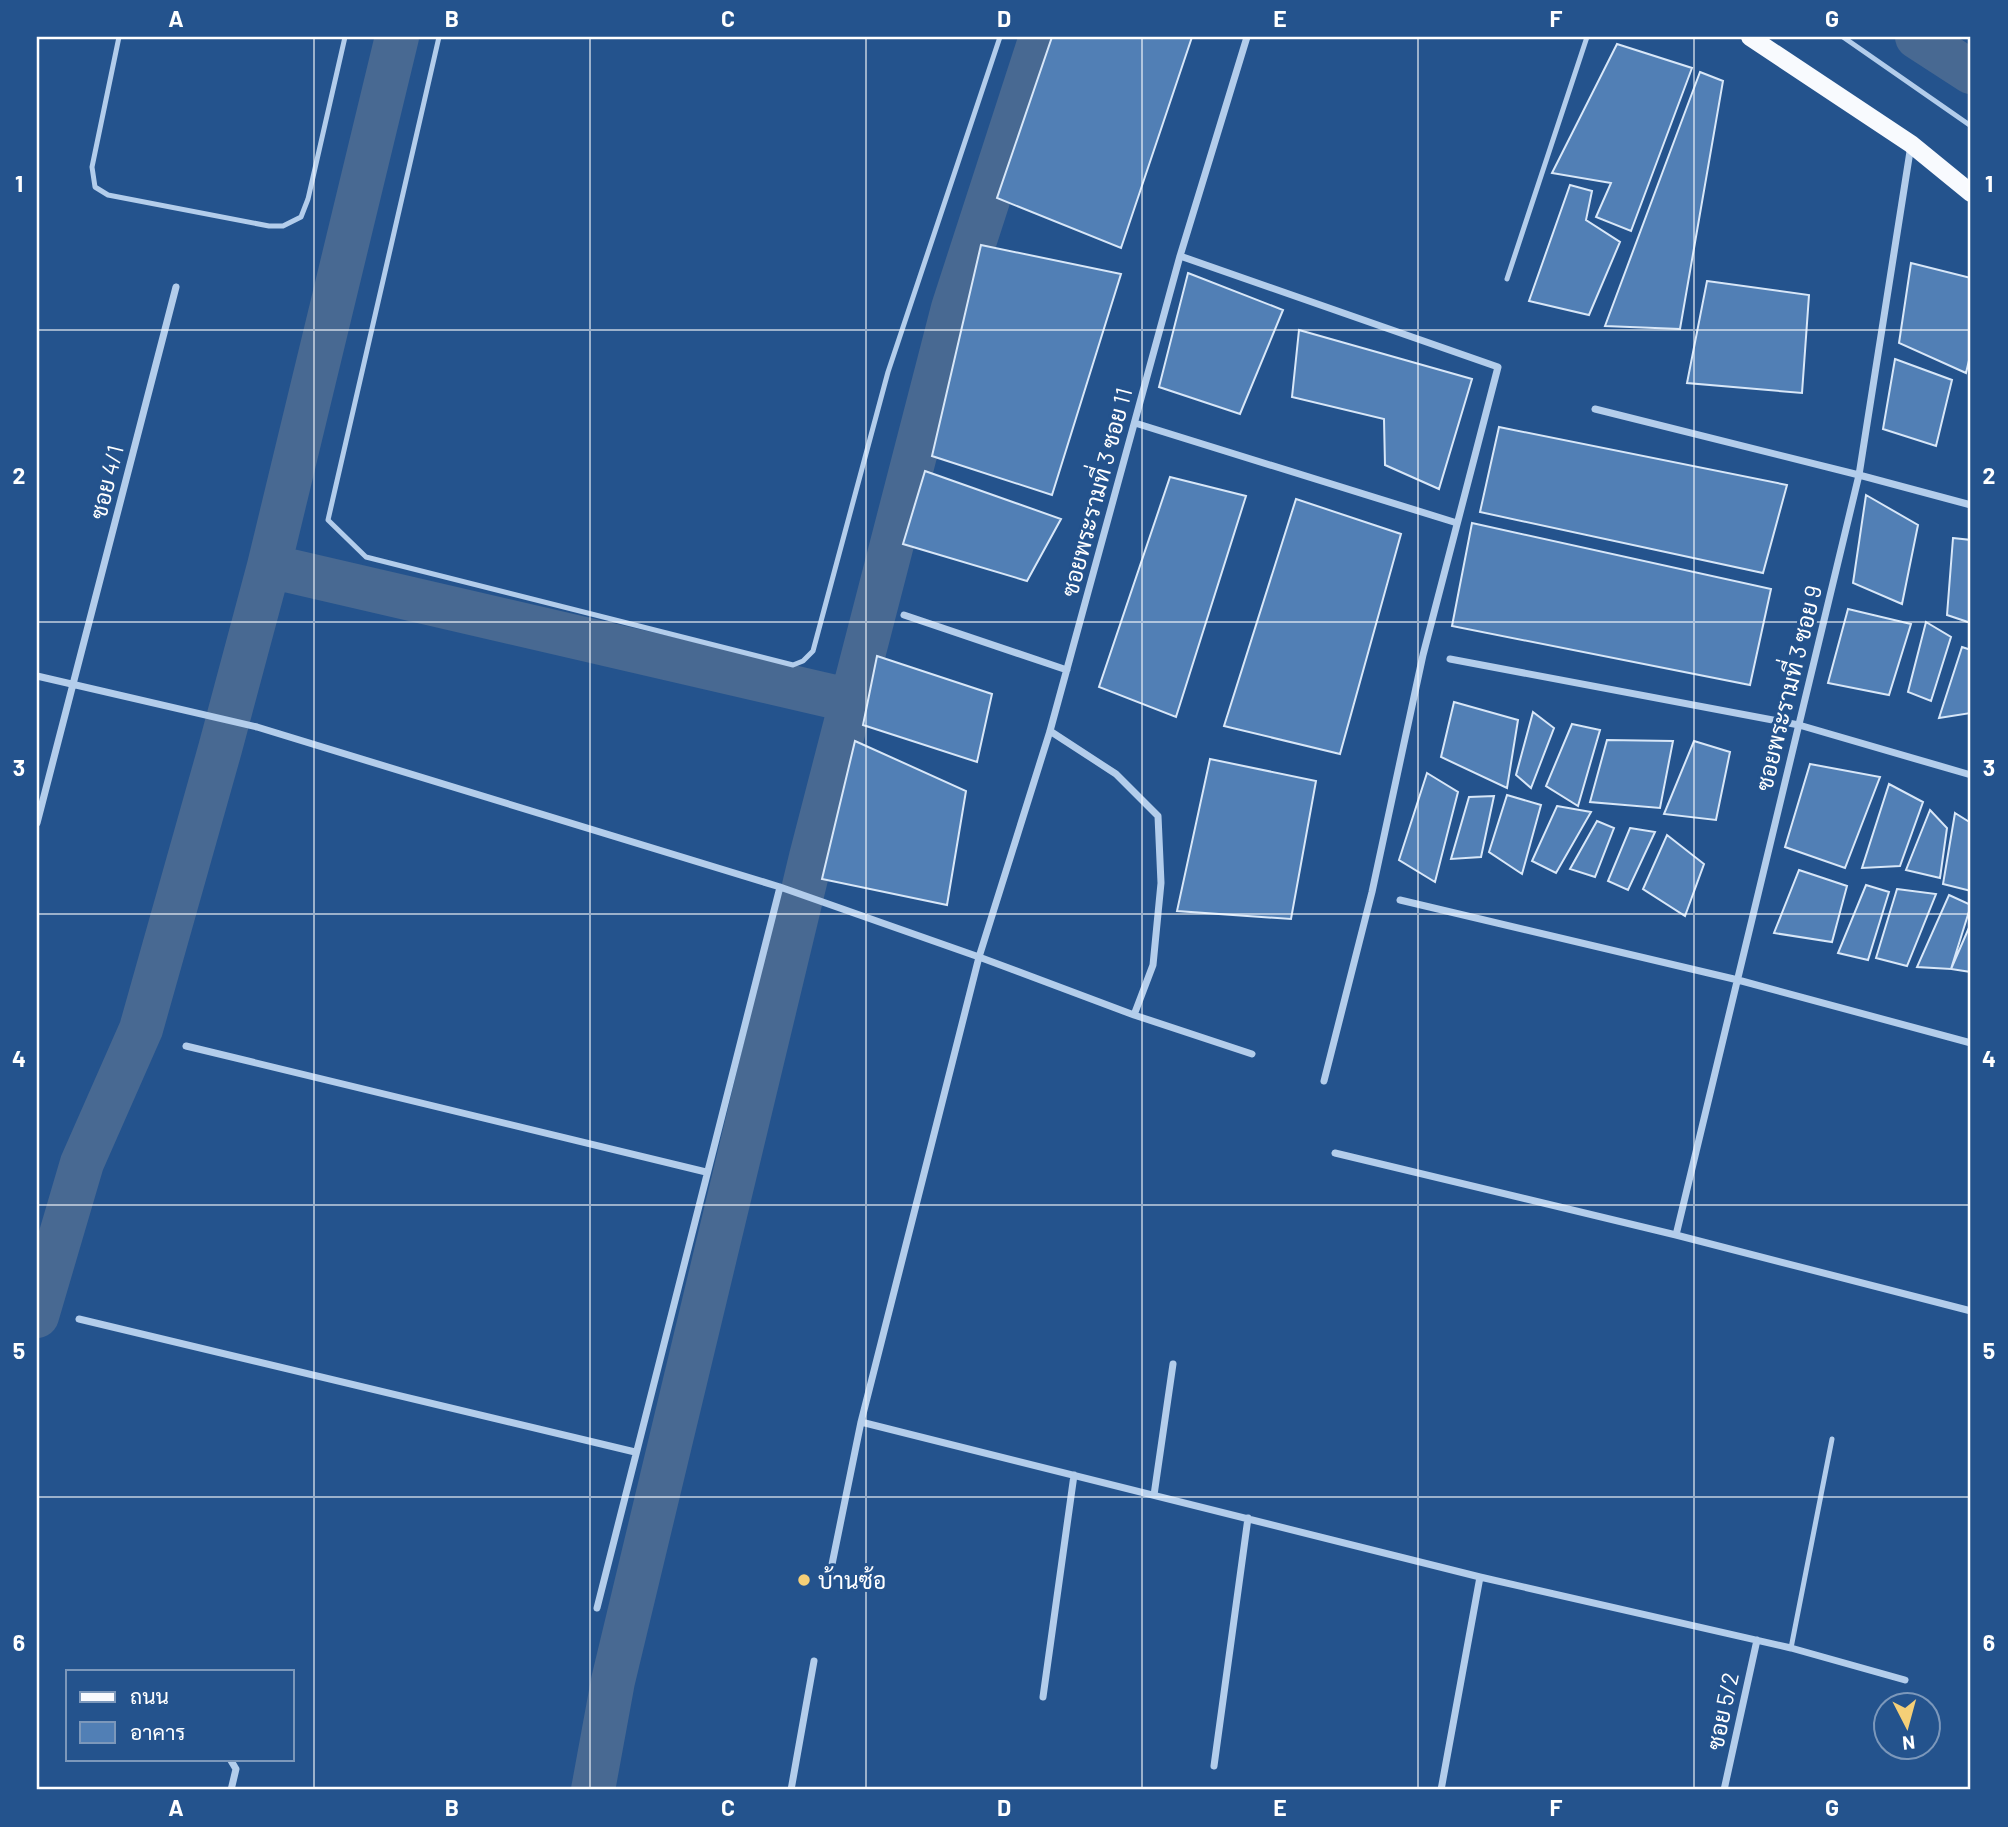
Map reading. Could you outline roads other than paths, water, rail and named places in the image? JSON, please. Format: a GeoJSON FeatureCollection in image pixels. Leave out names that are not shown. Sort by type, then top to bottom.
{"type":"FeatureCollection","features":[{"type":"Feature","properties":{"kind":"main road"},"geometry":{"type":"LineString","coordinates":[[1750,37],[1911,144],[1971,193]]}},
{"type":"Feature","properties":{"kind":"street","name":"ซอยพระรามที่ 3 ซอย 11"},"geometry":{"type":"LineString","coordinates":[[830,1579],[860,1422],[979,957],[1050,731],[1180,256],[1247,37]]}},
{"type":"Feature","properties":{"kind":"street","name":"ซอยพระรามที่ 3 ซอย 9"},"geometry":{"type":"LineString","coordinates":[[1676,1235],[1859,475],[1911,144]]}},
{"type":"Feature","properties":{"kind":"street"},"geometry":{"type":"LineString","coordinates":[[1180,256],[1498,367],[1423,655],[1372,892],[1324,1082]]}},
{"type":"Feature","properties":{"kind":"street","name":"ซอย 4/1"},"geometry":{"type":"LineString","coordinates":[[37,823],[176,287]]}},
{"type":"Feature","properties":{"kind":"street"},"geometry":{"type":"LineString","coordinates":[[1595,410],[1971,505]]}},
{"type":"Feature","properties":{"kind":"street"},"geometry":{"type":"LineString","coordinates":[[1135,423],[1457,523]]}},
{"type":"Feature","properties":{"kind":"street"},"geometry":{"type":"LineString","coordinates":[[904,615],[1067,670]]}},
{"type":"Feature","properties":{"kind":"street"},"geometry":{"type":"LineString","coordinates":[[1450,659],[1799,724],[1971,775]]}},
{"type":"Feature","properties":{"kind":"street"},"geometry":{"type":"LineString","coordinates":[[37,676],[257,727],[780,887],[1134,1015],[1252,1054]]}},
{"type":"Feature","properties":{"kind":"street"},"geometry":{"type":"LineString","coordinates":[[1050,731],[1116,774],[1158,816],[1161,883],[1153,965],[1134,1015]]}},
{"type":"Feature","properties":{"kind":"street"},"geometry":{"type":"LineString","coordinates":[[597,1608],[780,887]]}},
{"type":"Feature","properties":{"kind":"street"},"geometry":{"type":"LineString","coordinates":[[1400,900],[1738,980],[1971,1043]]}},
{"type":"Feature","properties":{"kind":"street"},"geometry":{"type":"LineString","coordinates":[[186,1046],[706,1172]]}},
{"type":"Feature","properties":{"kind":"street"},"geometry":{"type":"LineString","coordinates":[[1335,1153],[1676,1235],[1971,1311]]}},
{"type":"Feature","properties":{"kind":"street"},"geometry":{"type":"LineString","coordinates":[[79,1319],[635,1452]]}},
{"type":"Feature","properties":{"kind":"street"},"geometry":{"type":"LineString","coordinates":[[1154,1495],[1172,1364]]}},
{"type":"Feature","properties":{"kind":"street"},"geometry":{"type":"LineString","coordinates":[[860,1422],[1480,1577],[1791,1648],[1905,1680]]}},
{"type":"Feature","properties":{"kind":"street"},"geometry":{"type":"LineString","coordinates":[[1043,1697],[1074,1475]]}},
{"type":"Feature","properties":{"kind":"street"},"geometry":{"type":"LineString","coordinates":[[1214,1766],[1248,1518]]}},
{"type":"Feature","properties":{"kind":"street"},"geometry":{"type":"LineString","coordinates":[[1441,1790],[1480,1577]]}},
{"type":"Feature","properties":{"kind":"street","name":"ซอย 5/2"},"geometry":{"type":"LineString","coordinates":[[1724,1790],[1757,1640]]}},
{"type":"Feature","properties":{"kind":"street"},"geometry":{"type":"LineString","coordinates":[[791,1790],[814,1661]]}},
{"type":"Feature","properties":{"kind":"street"},"geometry":{"type":"LineString","coordinates":[[231,1760],[236,1769],[231,1790]]}},
{"type":"Feature","properties":{"kind":"lane"},"geometry":{"type":"LineString","coordinates":[[119,37],[92,167],[95,187],[108,195],[269,226],[283,226],[301,217],[345,37]]}},
{"type":"Feature","properties":{"kind":"lane"},"geometry":{"type":"LineString","coordinates":[[439,37],[328,520],[366,557],[793,665],[803,661],[813,651],[888,372],[1000,37]]}},
{"type":"Feature","properties":{"kind":"lane"},"geometry":{"type":"LineString","coordinates":[[1507,279],[1587,37]]}},
{"type":"Feature","properties":{"kind":"lane"},"geometry":{"type":"LineString","coordinates":[[1843,37],[1971,125]]}},
{"type":"Feature","properties":{"kind":"lane"},"geometry":{"type":"LineString","coordinates":[[1791,1648],[1832,1439]]}},
{"type":"Feature","properties":{"kind":"waterway"},"geometry":{"type":"LineString","coordinates":[[37,1316],[82,1163],[141,1029],[220,749],[269,566],[397,37]]}},
{"type":"Feature","properties":{"kind":"waterway"},"geometry":{"type":"LineString","coordinates":[[593,1790],[613,1681],[811,857],[953,308],[1041,37]]}},
{"type":"Feature","properties":{"kind":"waterway"},"geometry":{"type":"LineString","coordinates":[[1917,37],[1971,72]]}},
{"type":"Feature","properties":{"kind":"waterway"},"geometry":{"type":"LineString","coordinates":[[269,566],[852,701]]}},
{"type":"Feature","properties":{"kind":"place","name":"บ้านซ้อ"},"geometry":{"type":"Point","coordinates":[804,1580]}}]}
